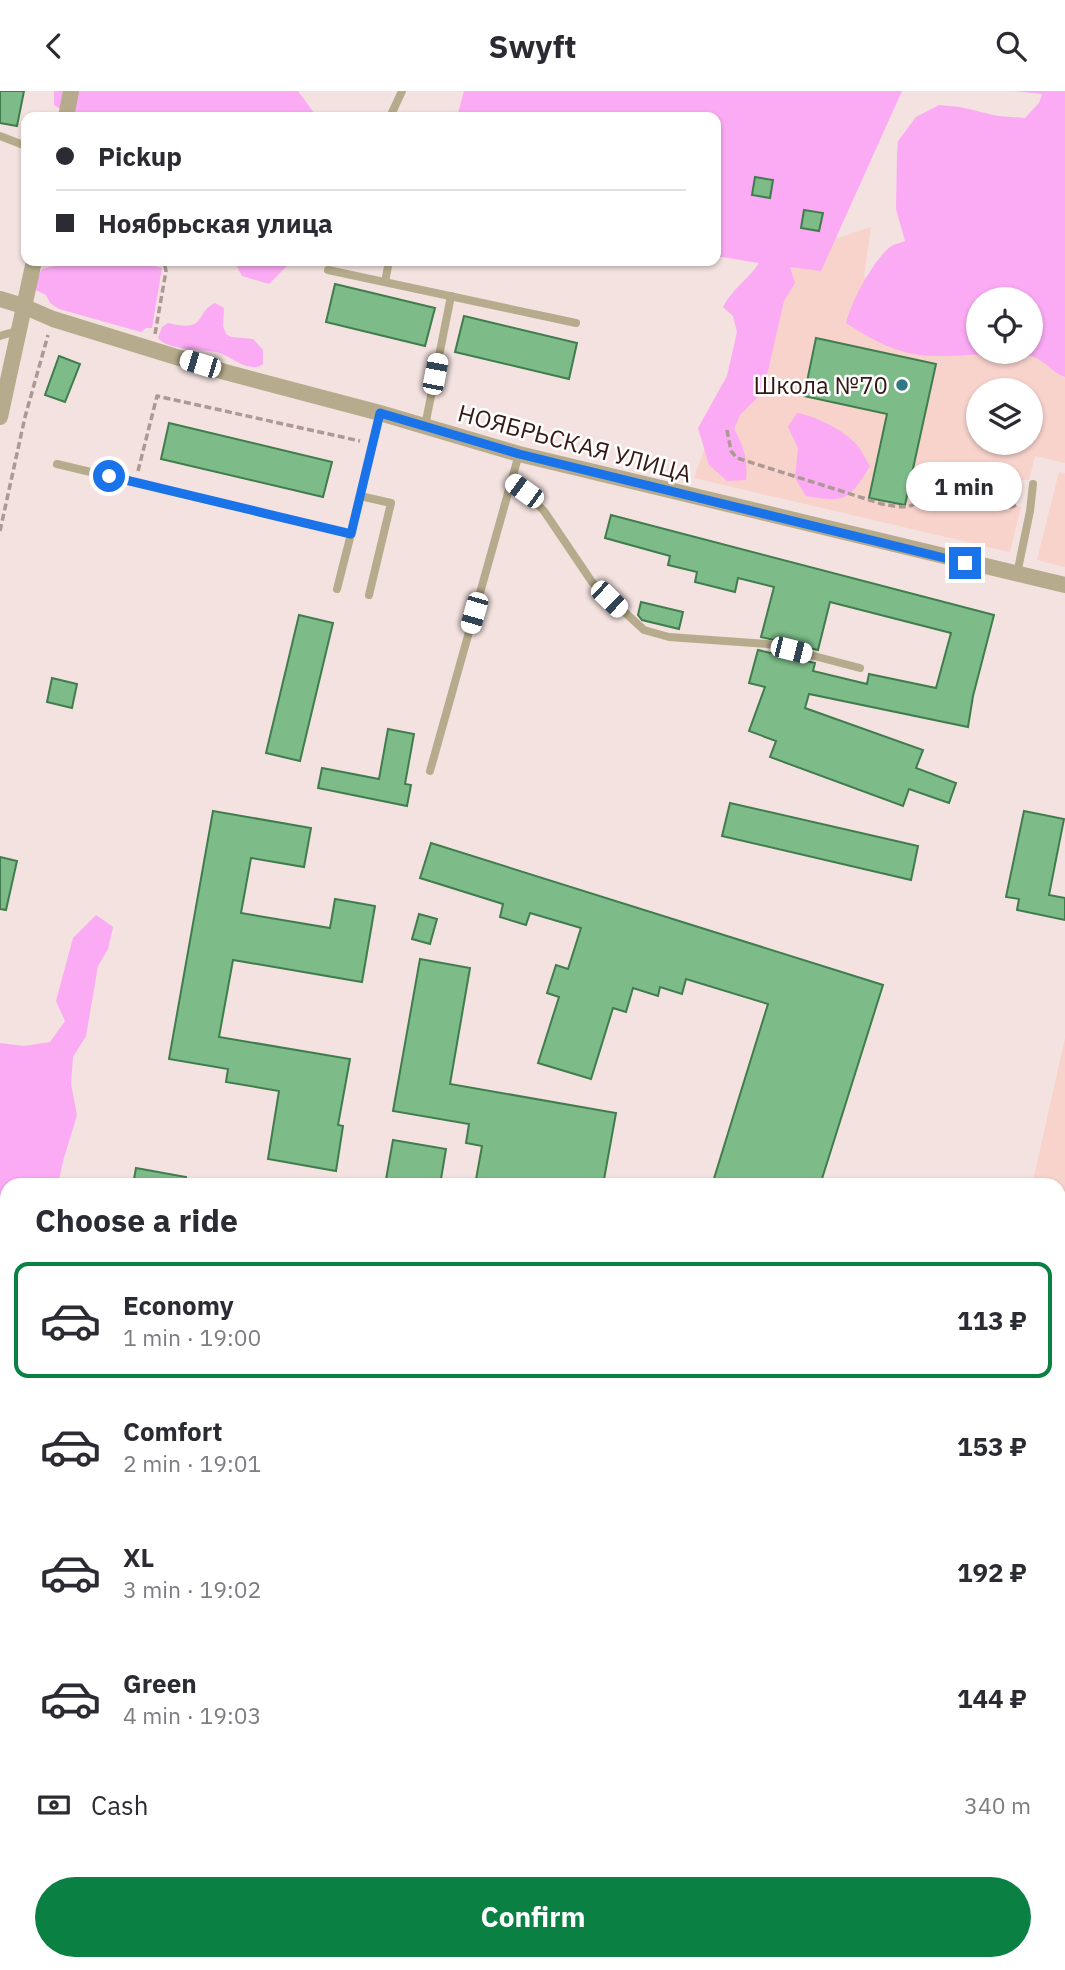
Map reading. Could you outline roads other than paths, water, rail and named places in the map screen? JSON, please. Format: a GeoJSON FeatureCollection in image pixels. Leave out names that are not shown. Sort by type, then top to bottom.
{"type":"FeatureCollection","features":[{"type":"Feature","properties":{"kind":"street"},"geometry":{"type":"LineString","coordinates":[[67,112],[71,91]]}},
{"type":"Feature","properties":{"kind":"street"},"geometry":{"type":"LineString","coordinates":[[0,417],[33,266]]}},
{"type":"Feature","properties":{"kind":"street","name":"НОЯБРЬСКАЯ УЛИЦА"},"geometry":{"type":"LineString","coordinates":[[0,299],[52,319],[150,349],[519,454],[1065,585]]}},
{"type":"Feature","properties":{"kind":"lane"},"geometry":{"type":"LineString","coordinates":[[392,112],[402,91]]}},
{"type":"Feature","properties":{"kind":"lane"},"geometry":{"type":"LineString","coordinates":[[0,136],[21,144]]}},
{"type":"Feature","properties":{"kind":"lane"},"geometry":{"type":"LineString","coordinates":[[385,282],[388,266]]}},
{"type":"Feature","properties":{"kind":"lane"},"geometry":{"type":"LineString","coordinates":[[328,270],[576,323]]}},
{"type":"Feature","properties":{"kind":"lane"},"geometry":{"type":"LineString","coordinates":[[425,426],[451,296]]}},
{"type":"Feature","properties":{"kind":"lane"},"geometry":{"type":"LineString","coordinates":[[0,336],[20,330]]}},
{"type":"Feature","properties":{"kind":"lane"},"geometry":{"type":"LineString","coordinates":[[337,589],[380,413]]}},
{"type":"Feature","properties":{"kind":"lane"},"geometry":{"type":"LineString","coordinates":[[430,771],[519,454]]}},
{"type":"Feature","properties":{"kind":"lane"},"geometry":{"type":"LineString","coordinates":[[57,464],[351,534]]}},
{"type":"Feature","properties":{"kind":"lane"},"geometry":{"type":"LineString","coordinates":[[511,481],[544,511],[592,582],[643,630],[669,637],[768,645],[860,668]]}},
{"type":"Feature","properties":{"kind":"lane"},"geometry":{"type":"LineString","coordinates":[[1017,574],[1032,484]]}},
{"type":"Feature","properties":{"kind":"lane"},"geometry":{"type":"LineString","coordinates":[[360,496],[391,503],[369,596]]}},
{"type":"Feature","properties":{"kind":"place","name":"Школа №70"},"geometry":{"type":"Point","coordinates":[902,385]}}]}
